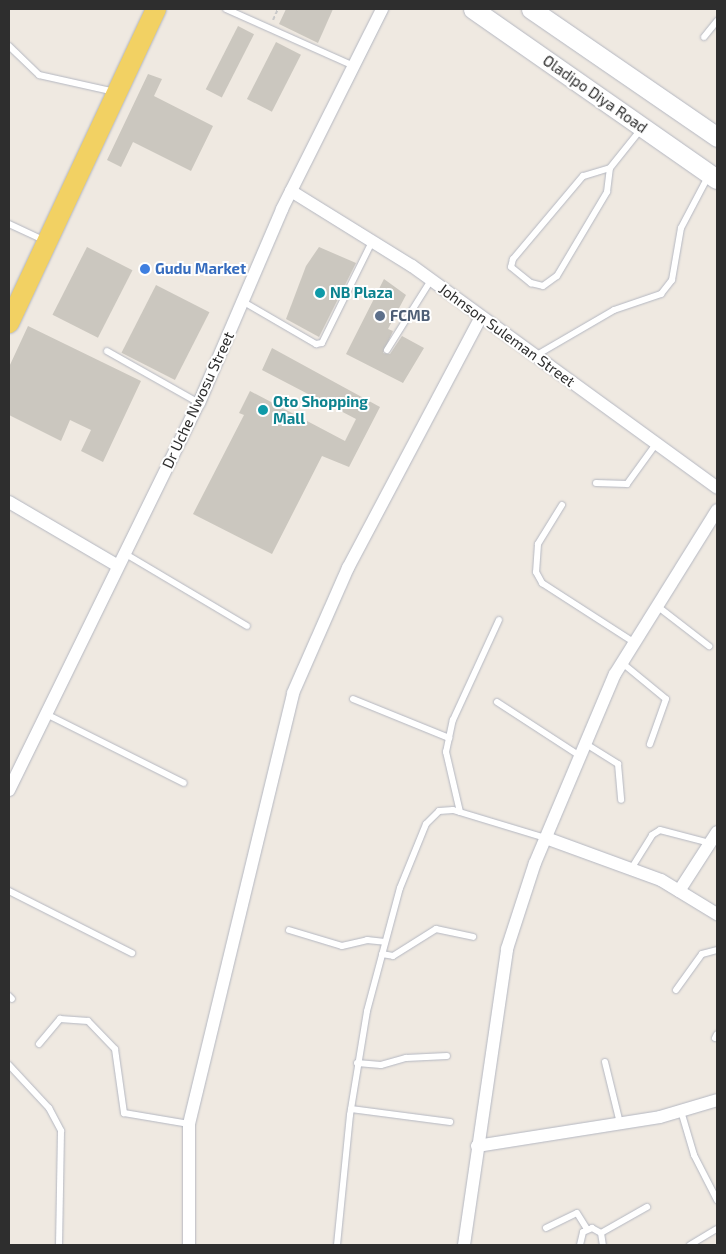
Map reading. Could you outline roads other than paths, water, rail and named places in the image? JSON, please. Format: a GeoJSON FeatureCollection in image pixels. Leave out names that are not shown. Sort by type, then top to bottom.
{"type":"FeatureCollection","features":[{"type":"Feature","properties":{"kind":"main road"},"geometry":{"type":"LineString","coordinates":[[9,323],[156,9]]}},
{"type":"Feature","properties":{"kind":"main road","name":"Oladipo Diya Road"},"geometry":{"type":"LineString","coordinates":[[473,9],[714,177]]}},
{"type":"Feature","properties":{"kind":"main road"},"geometry":{"type":"LineString","coordinates":[[531,9],[717,137]]}},
{"type":"Feature","properties":{"kind":"street","name":"Dr Uche Nwosu Street"},"geometry":{"type":"LineString","coordinates":[[9,790],[199,403],[291,191],[382,9]]}},
{"type":"Feature","properties":{"kind":"street","name":"Johnson Suleman Street"},"geometry":{"type":"LineString","coordinates":[[291,191],[431,280],[717,488]]}},
{"type":"Feature","properties":{"kind":"street"},"geometry":{"type":"LineString","coordinates":[[190,1245],[190,1124],[294,694],[348,568],[482,317]]}},
{"type":"Feature","properties":{"kind":"street"},"geometry":{"type":"LineString","coordinates":[[9,502],[118,566]]}},
{"type":"Feature","properties":{"kind":"street"},"geometry":{"type":"LineString","coordinates":[[464,1245],[507,949],[546,838],[621,662],[632,641],[717,510]]}},
{"type":"Feature","properties":{"kind":"street"},"geometry":{"type":"LineString","coordinates":[[546,838],[631,869],[679,891],[717,914]]}},
{"type":"Feature","properties":{"kind":"street"},"geometry":{"type":"LineString","coordinates":[[679,891],[714,838]]}},
{"type":"Feature","properties":{"kind":"street"},"geometry":{"type":"LineString","coordinates":[[477,1146],[620,1123],[682,1111],[717,1100]]}},
{"type":"Feature","properties":{"kind":"lane"},"geometry":{"type":"LineString","coordinates":[[226,9],[268,30],[354,66]]}},
{"type":"Feature","properties":{"kind":"lane"},"geometry":{"type":"LineString","coordinates":[[704,37],[717,21]]}},
{"type":"Feature","properties":{"kind":"lane"},"geometry":{"type":"LineString","coordinates":[[9,46],[39,75],[116,92]]}},
{"type":"Feature","properties":{"kind":"lane"},"geometry":{"type":"LineString","coordinates":[[610,168],[583,176],[513,259],[511,267],[531,283],[543,286],[557,276],[607,192],[610,168],[642,127]]}},
{"type":"Feature","properties":{"kind":"lane"},"geometry":{"type":"LineString","coordinates":[[535,356],[614,310],[661,294],[672,280],[681,228],[714,177]]}},
{"type":"Feature","properties":{"kind":"lane"},"geometry":{"type":"LineString","coordinates":[[9,224],[48,242]]}},
{"type":"Feature","properties":{"kind":"lane"},"geometry":{"type":"LineString","coordinates":[[242,302],[316,344],[322,343],[372,242]]}},
{"type":"Feature","properties":{"kind":"lane"},"geometry":{"type":"LineString","coordinates":[[387,350],[431,280]]}},
{"type":"Feature","properties":{"kind":"lane"},"geometry":{"type":"LineString","coordinates":[[107,352],[199,403]]}},
{"type":"Feature","properties":{"kind":"lane"},"geometry":{"type":"LineString","coordinates":[[596,483],[627,484],[656,444]]}},
{"type":"Feature","properties":{"kind":"lane"},"geometry":{"type":"LineString","coordinates":[[562,505],[538,544],[536,572],[542,583],[632,641]]}},
{"type":"Feature","properties":{"kind":"lane"},"geometry":{"type":"LineString","coordinates":[[124,553],[247,626]]}},
{"type":"Feature","properties":{"kind":"lane"},"geometry":{"type":"LineString","coordinates":[[656,605],[709,646]]}},
{"type":"Feature","properties":{"kind":"lane"},"geometry":{"type":"LineString","coordinates":[[460,812],[446,752],[449,738],[499,620]]}},
{"type":"Feature","properties":{"kind":"lane"},"geometry":{"type":"LineString","coordinates":[[621,662],[666,699],[650,744]]}},
{"type":"Feature","properties":{"kind":"lane"},"geometry":{"type":"LineString","coordinates":[[353,699],[449,738]]}},
{"type":"Feature","properties":{"kind":"lane"},"geometry":{"type":"LineString","coordinates":[[497,702],[580,756]]}},
{"type":"Feature","properties":{"kind":"lane"},"geometry":{"type":"LineString","coordinates":[[46,714],[184,783]]}},
{"type":"Feature","properties":{"kind":"lane"},"geometry":{"type":"LineString","coordinates":[[586,744],[618,764],[621,800]]}},
{"type":"Feature","properties":{"kind":"lane"},"geometry":{"type":"LineString","coordinates":[[338,1245],[357,1063],[385,942],[426,824],[439,811],[460,812],[546,838]]}},
{"type":"Feature","properties":{"kind":"lane"},"geometry":{"type":"LineString","coordinates":[[631,869],[652,835],[660,830],[714,838]]}},
{"type":"Feature","properties":{"kind":"lane"},"geometry":{"type":"LineString","coordinates":[[9,892],[132,953]]}},
{"type":"Feature","properties":{"kind":"lane"},"geometry":{"type":"LineString","coordinates":[[382,954],[393,956],[436,929],[473,937]]}},
{"type":"Feature","properties":{"kind":"lane"},"geometry":{"type":"LineString","coordinates":[[289,930],[342,946],[367,940],[385,942]]}},
{"type":"Feature","properties":{"kind":"lane"},"geometry":{"type":"LineString","coordinates":[[676,990],[702,954],[717,950]]}},
{"type":"Feature","properties":{"kind":"lane"},"geometry":{"type":"LineString","coordinates":[[39,1044],[60,1019],[88,1021],[115,1048],[124,1113],[190,1124]]}},
{"type":"Feature","properties":{"kind":"lane"},"geometry":{"type":"LineString","coordinates":[[357,1063],[381,1065],[406,1058],[447,1056]]}},
{"type":"Feature","properties":{"kind":"lane"},"geometry":{"type":"LineString","coordinates":[[605,1062],[620,1123]]}},
{"type":"Feature","properties":{"kind":"lane"},"geometry":{"type":"LineString","coordinates":[[9,1065],[50,1108],[61,1131],[59,1245]]}},
{"type":"Feature","properties":{"kind":"lane"},"geometry":{"type":"LineString","coordinates":[[351,1109],[450,1122]]}},
{"type":"Feature","properties":{"kind":"lane"},"geometry":{"type":"LineString","coordinates":[[682,1111],[694,1155],[717,1200]]}},
{"type":"Feature","properties":{"kind":"lane"},"geometry":{"type":"LineString","coordinates":[[546,1228],[577,1213],[587,1229],[601,1233],[647,1207]]}},
{"type":"Feature","properties":{"kind":"lane"},"geometry":{"type":"LineString","coordinates":[[580,1245],[580,1236],[587,1229]]}},
{"type":"Feature","properties":{"kind":"lane"},"geometry":{"type":"LineString","coordinates":[[690,1245],[717,1229]]}},
{"type":"Feature","properties":{"kind":"lane"},"geometry":{"type":"LineString","coordinates":[[601,1233],[603,1245]]}},
{"type":"Feature","properties":{"kind":"place","name":"Gudu Market"},"geometry":{"type":"Point","coordinates":[145,269]}},
{"type":"Feature","properties":{"kind":"place","name":"NB Plaza"},"geometry":{"type":"Point","coordinates":[320,293]}},
{"type":"Feature","properties":{"kind":"place","name":"FCMB"},"geometry":{"type":"Point","coordinates":[380,316]}},
{"type":"Feature","properties":{"kind":"place","name":"Oto Shopping Mall"},"geometry":{"type":"Point","coordinates":[263,410]}}]}
